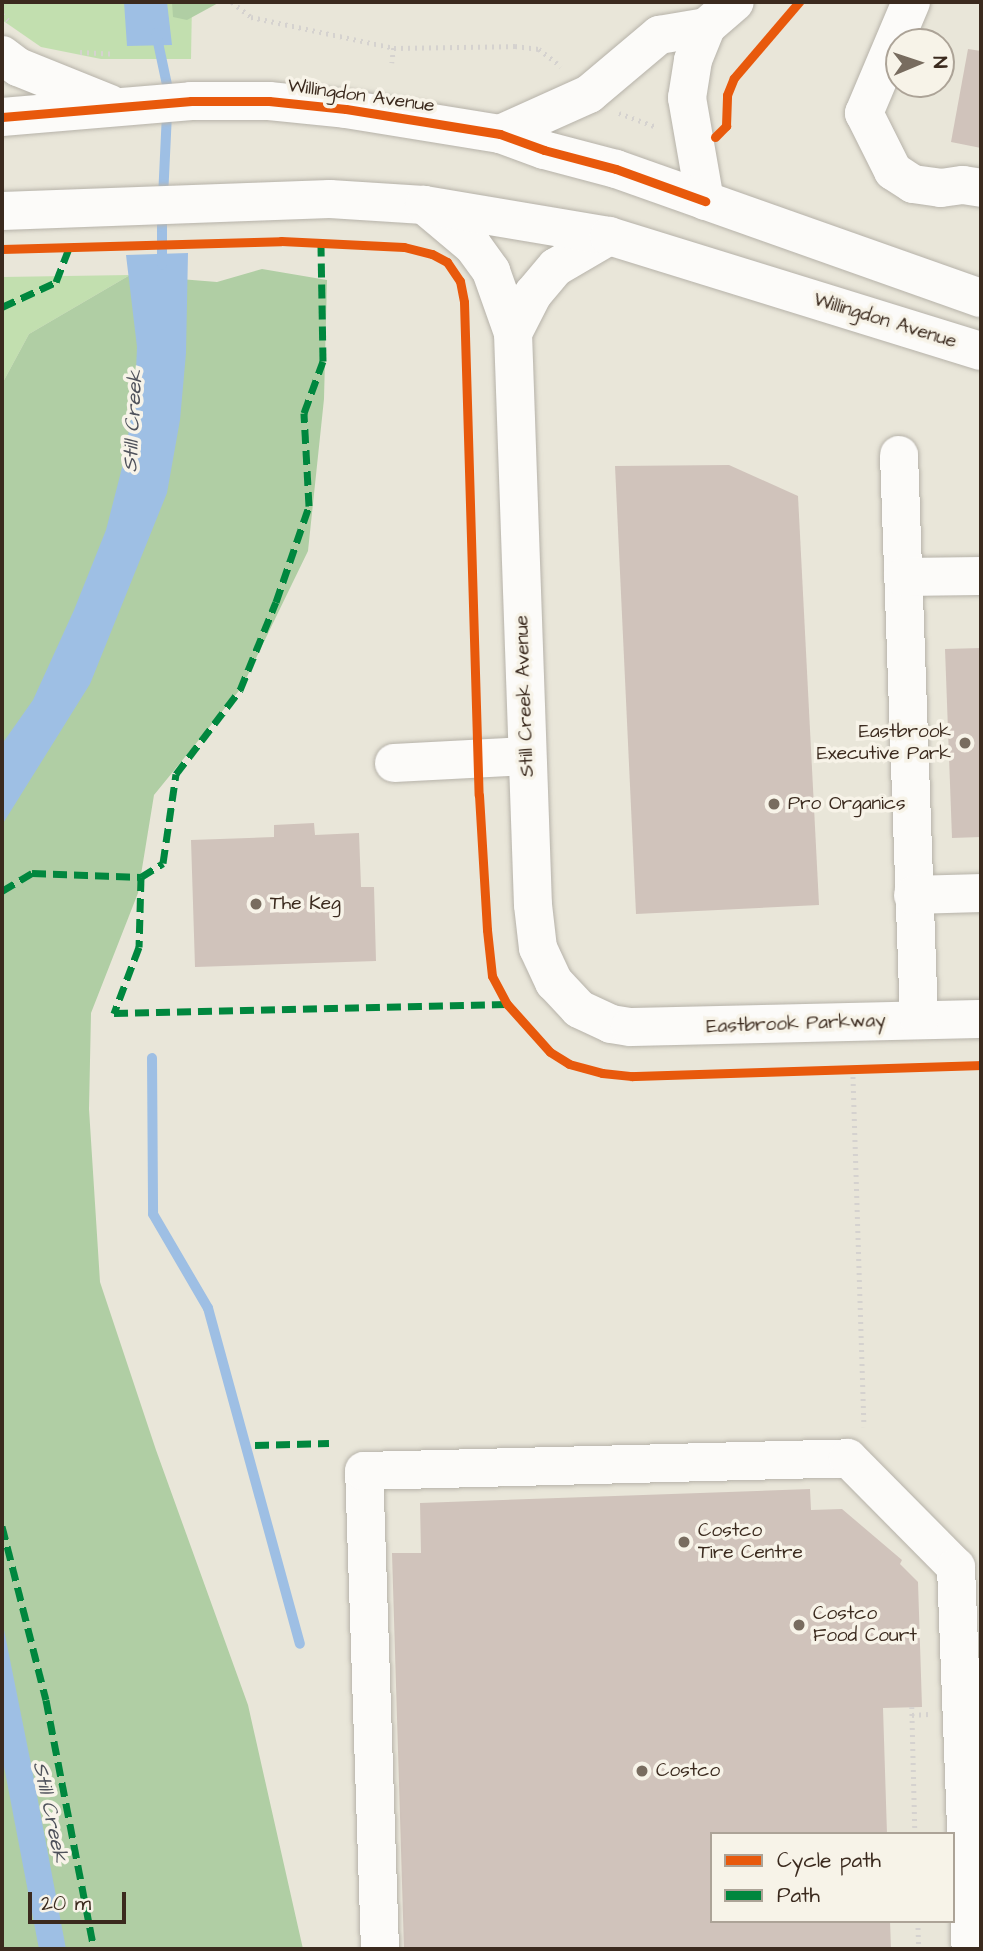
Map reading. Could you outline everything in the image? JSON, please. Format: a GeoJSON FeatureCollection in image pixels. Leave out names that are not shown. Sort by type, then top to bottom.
{"type":"FeatureCollection","features":[{"type":"Feature","properties":{"kind":"main road"},"geometry":{"type":"LineString","coordinates":[[705,201],[687,98],[693,60],[706,27],[734,2]]}},
{"type":"Feature","properties":{"kind":"main road"},"geometry":{"type":"LineString","coordinates":[[911,2],[864,113],[893,171],[913,184],[941,188],[981,188]]}},
{"type":"Feature","properties":{"kind":"main road"},"geometry":{"type":"LineString","coordinates":[[500,134],[589,94],[659,35],[706,27]]}},
{"type":"Feature","properties":{"kind":"main road"},"geometry":{"type":"LineString","coordinates":[[2,55],[18,67],[115,106]]}},
{"type":"Feature","properties":{"kind":"main road","name":"Willingdon Avenue"},"geometry":{"type":"LineString","coordinates":[[2,117],[191,101],[269,102],[500,134],[544,150],[616,169],[981,298]]}},
{"type":"Feature","properties":{"kind":"main road","name":"Willingdon Avenue"},"geometry":{"type":"LineString","coordinates":[[2,211],[330,199],[424,205],[609,236],[981,351]]}},
{"type":"Feature","properties":{"kind":"main road","name":"Still Creek Avenue"},"geometry":{"type":"LineString","coordinates":[[424,205],[473,246],[491,271],[513,333],[533,905],[538,948],[554,982],[567,998],[579,1009],[611,1024]]}},
{"type":"Feature","properties":{"kind":"main road","name":"Still Creek Avenue"},"geometry":{"type":"LineString","coordinates":[[513,333],[533,294],[556,267],[609,236]]}},
{"type":"Feature","properties":{"kind":"main road"},"geometry":{"type":"LineString","coordinates":[[899,455],[919,1020]]}},
{"type":"Feature","properties":{"kind":"main road"},"geometry":{"type":"LineString","coordinates":[[903,577],[981,576]]}},
{"type":"Feature","properties":{"kind":"main road"},"geometry":{"type":"LineString","coordinates":[[394,763],[527,756]]}},
{"type":"Feature","properties":{"kind":"main road"},"geometry":{"type":"LineString","coordinates":[[914,895],[981,893]]}},
{"type":"Feature","properties":{"kind":"main road","name":"Eastbrook Parkway"},"geometry":{"type":"LineString","coordinates":[[611,1024],[649,1028],[981,1019]]}},
{"type":"Feature","properties":{"kind":"main road"},"geometry":{"type":"LineString","coordinates":[[380,1949],[364,1471],[848,1458],[918,1525],[956,1567],[971,1949]]}},
{"type":"Feature","properties":{"kind":"path"},"geometry":{"type":"LineString","coordinates":[[232,2],[251,17],[311,29],[363,44],[394,48],[515,46],[539,49],[561,66]]}},
{"type":"Feature","properties":{"kind":"path"},"geometry":{"type":"LineString","coordinates":[[392,63],[394,48]]}},
{"type":"Feature","properties":{"kind":"path"},"geometry":{"type":"LineString","coordinates":[[610,109],[668,131]]}},
{"type":"Feature","properties":{"kind":"path"},"geometry":{"type":"LineString","coordinates":[[853,1070],[864,1432]]}},
{"type":"Feature","properties":{"kind":"path"},"geometry":{"type":"LineString","coordinates":[[912,1714],[929,1714],[929,1700]]}},
{"type":"Feature","properties":{"kind":"path"},"geometry":{"type":"LineString","coordinates":[[912,1707],[915,1832]]}},
{"type":"Feature","properties":{"kind":"path"},"geometry":{"type":"LineString","coordinates":[[918,1923],[919,1949]]}},
{"type":"Feature","properties":{"kind":"green space"},"geometry":{"type":"Polygon","coordinates":[[[2,2],[192,2],[191,59],[101,59],[41,47],[2,20],[2,2]]]}},
{"type":"Feature","properties":{"kind":"green space"},"geometry":{"type":"Polygon","coordinates":[[[172,2],[220,2],[187,20],[173,17],[172,2]]]}},
{"type":"Feature","properties":{"kind":"green space"},"geometry":{"type":"Polygon","coordinates":[[[262,269],[327,280],[324,399],[308,551],[242,687],[154,795],[138,893],[91,1013],[89,1109],[100,1282],[156,1450],[248,1705],[303,1949],[2,1949],[2,384],[29,334],[130,275],[217,282],[262,269]]]}},
{"type":"Feature","properties":{"kind":"green space"},"geometry":{"type":"Polygon","coordinates":[[[130,275],[29,334],[2,384],[2,277],[130,275]]]}},
{"type":"Feature","properties":{"kind":"water"},"geometry":{"type":"Polygon","coordinates":[[[124,2],[167,2],[172,45],[127,46],[124,2]]]}},
{"type":"Feature","properties":{"kind":"water"},"geometry":{"type":"Polygon","coordinates":[[[188,253],[186,353],[180,420],[167,493],[90,684],[2,825],[2,744],[33,700],[74,610],[106,530],[124,460],[135,394],[137,347],[126,255],[188,253]]]}},
{"type":"Feature","properties":{"kind":"water"},"geometry":{"type":"Polygon","coordinates":[[[2,1620],[66,1949],[39,1949],[2,1756],[2,1620]]]}},
{"type":"Feature","properties":{"kind":"building"},"geometry":{"type":"Polygon","coordinates":[[[968,49],[981,51],[981,148],[951,142],[968,49]]]}},
{"type":"Feature","properties":{"kind":"building"},"geometry":{"type":"Polygon","coordinates":[[[729,465],[798,496],[819,905],[636,914],[615,466],[729,465]]]}},
{"type":"Feature","properties":{"kind":"building","name":"Eastbrook Executive Park"},"geometry":{"type":"Polygon","coordinates":[[[981,648],[981,837],[952,838],[945,649],[981,648]]]}},
{"type":"Feature","properties":{"kind":"building"},"geometry":{"type":"Polygon","coordinates":[[[314,823],[315,835],[359,833],[361,887],[374,887],[376,961],[195,967],[191,840],[274,837],[274,825],[314,823]]]}},
{"type":"Feature","properties":{"kind":"building","name":"Costco"},"geometry":{"type":"Polygon","coordinates":[[[810,1489],[811,1510],[842,1509],[902,1560],[900,1564],[918,1582],[922,1707],[883,1708],[887,1832],[710,1832],[710,1923],[890,1923],[891,1949],[404,1949],[392,1553],[421,1553],[420,1503],[810,1489]]]}},
{"type":"Feature","properties":{"kind":"waterway","name":"Still Creek"},"geometry":{"type":"LineString","coordinates":[[156,33],[169,94]]}},
{"type":"Feature","properties":{"kind":"waterway","name":"Still Creek"},"geometry":{"type":"LineString","coordinates":[[163,198],[167,112]]}},
{"type":"Feature","properties":{"kind":"waterway","name":"Still Creek"},"geometry":{"type":"LineString","coordinates":[[162,213],[162,265]]}},
{"type":"Feature","properties":{"kind":"waterway"},"geometry":{"type":"LineString","coordinates":[[152,1058],[153,1214],[208,1308],[300,1644]]}},
{"type":"Feature","properties":{"kind":"marked path"},"geometry":{"type":"LineString","coordinates":[[2,891],[32,873],[141,877],[163,863],[176,774],[240,690],[276,602],[309,506],[304,413],[323,361],[321,242]]}},
{"type":"Feature","properties":{"kind":"marked path"},"geometry":{"type":"LineString","coordinates":[[2,307],[56,282],[70,246]]}},
{"type":"Feature","properties":{"kind":"marked path"},"geometry":{"type":"LineString","coordinates":[[141,877],[139,947],[114,1013],[507,1004]]}},
{"type":"Feature","properties":{"kind":"marked path"},"geometry":{"type":"LineString","coordinates":[[255,1445],[329,1443]]}},
{"type":"Feature","properties":{"kind":"marked path"},"geometry":{"type":"LineString","coordinates":[[2,1526],[46,1700],[94,1949]]}},
{"type":"Feature","properties":{"kind":"cycle path"},"geometry":{"type":"LineString","coordinates":[[715,137],[726,126],[727,95],[734,78],[799,2]]}},
{"type":"Feature","properties":{"kind":"cycle path"},"geometry":{"type":"LineString","coordinates":[[2,117],[191,101],[269,101],[346,109],[500,134],[544,150],[616,169],[705,201]]}},
{"type":"Feature","properties":{"kind":"cycle path"},"geometry":{"type":"LineString","coordinates":[[2,249],[281,241],[404,247],[432,254],[447,262],[460,281],[464,302],[479,795],[487,930],[492,976],[507,1004],[550,1052],[569,1064],[602,1073],[632,1076],[981,1065]]}},
{"type":"Feature","properties":{"kind":"place","name":"Eastbrook Executive Park"},"geometry":{"type":"Point","coordinates":[965,743]}},
{"type":"Feature","properties":{"kind":"place","name":"Pro Organics"},"geometry":{"type":"Point","coordinates":[774,804]}},
{"type":"Feature","properties":{"kind":"place","name":"The Keg"},"geometry":{"type":"Point","coordinates":[256,904]}},
{"type":"Feature","properties":{"kind":"place","name":"Costco Tire Centre"},"geometry":{"type":"Point","coordinates":[684,1542]}},
{"type":"Feature","properties":{"kind":"place","name":"Costco Food Court"},"geometry":{"type":"Point","coordinates":[799,1625]}},
{"type":"Feature","properties":{"kind":"place","name":"Costco"},"geometry":{"type":"Point","coordinates":[642,1771]}}]}
